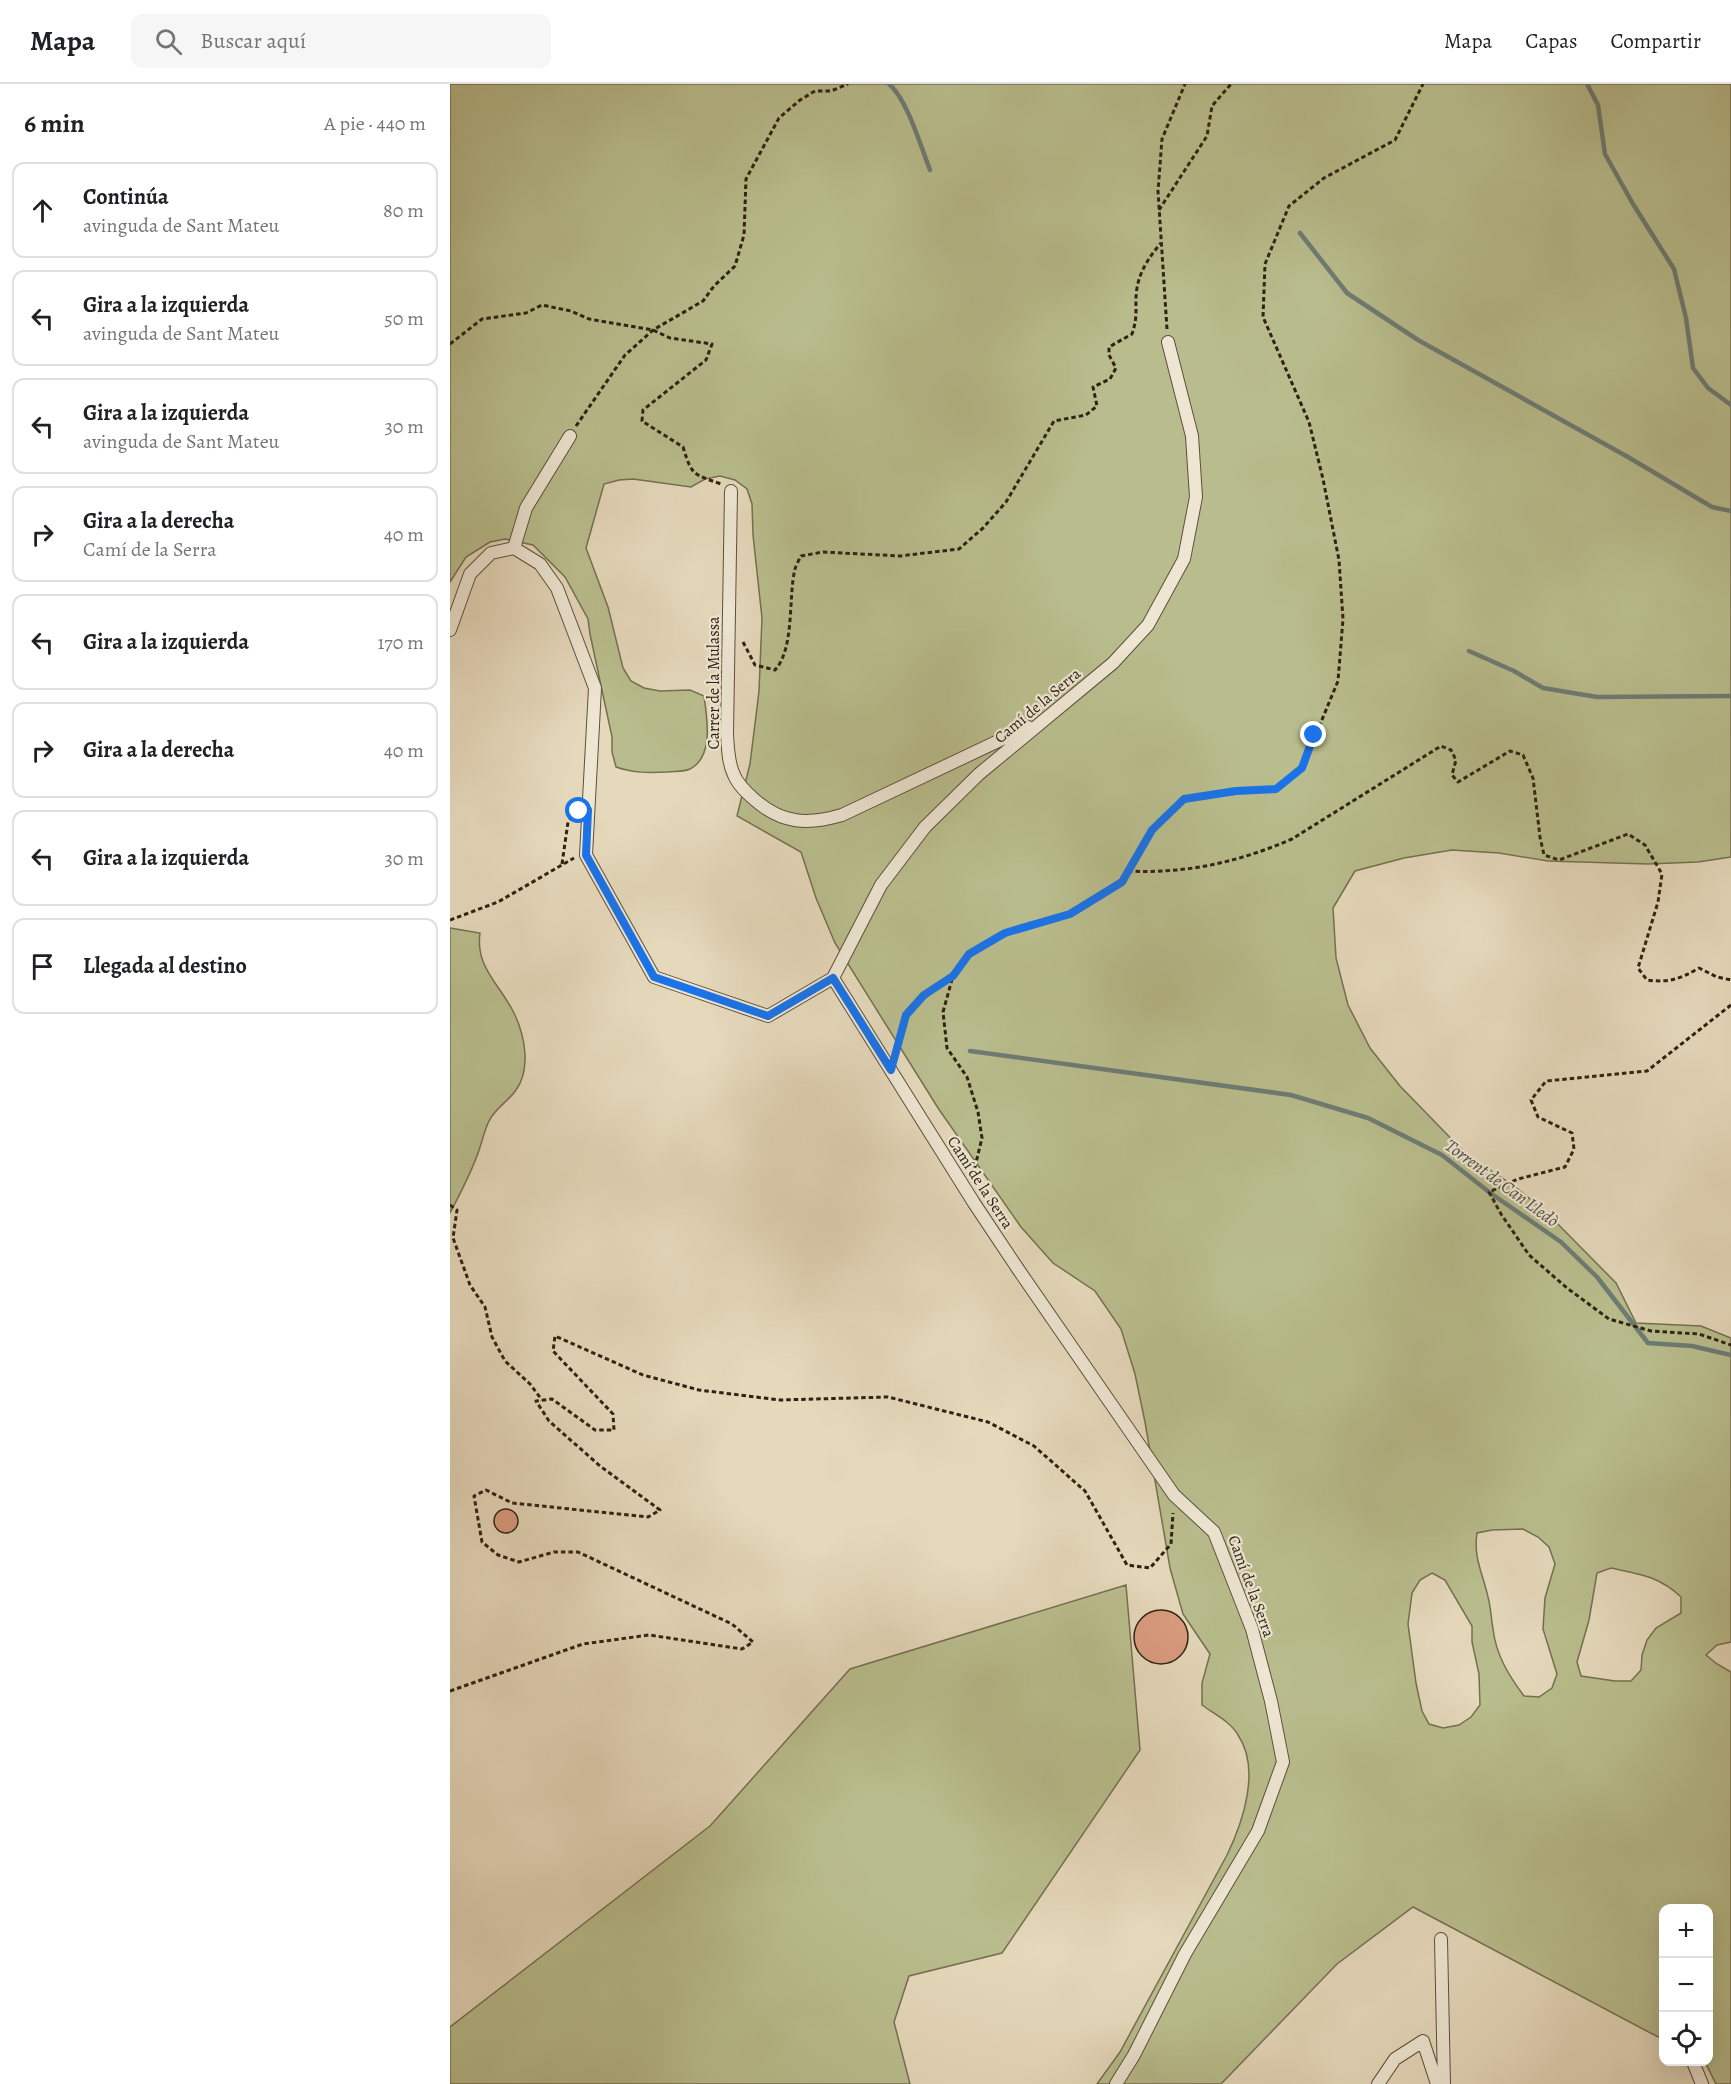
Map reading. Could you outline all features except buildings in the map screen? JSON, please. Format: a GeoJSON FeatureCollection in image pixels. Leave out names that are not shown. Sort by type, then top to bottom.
{"type":"FeatureCollection","features":[{"type":"Feature","properties":{"kind":"street","name":"Camí de la Serra"},"geometry":{"type":"LineString","coordinates":[[1116,2084],[1134,2055],[1185,1954],[1258,1831],[1283,1762],[1271,1701],[1252,1629],[1214,1532],[1174,1495],[974,1203],[833,978],[881,885],[925,827],[979,774],[1113,663],[1148,625],[1184,559],[1196,497],[1192,435],[1168,342]]}},
{"type":"Feature","properties":{"kind":"street"},"geometry":{"type":"LineString","coordinates":[[514,548],[526,508],[570,436]]}},
{"type":"Feature","properties":{"kind":"street","name":"Carrer de la Mulassa"},"geometry":{"type":"LineString","coordinates":[[731,491],[727,734],[729,761],[734,775],[748,795],[760,805],[785,819],[815,822],[842,815],[1046,719]]}},
{"type":"Feature","properties":{"kind":"street"},"geometry":{"type":"LineString","coordinates":[[450,630],[470,574],[491,553],[514,548],[540,564],[557,588],[595,688],[586,855],[654,977],[768,1016],[833,978]]}},
{"type":"Feature","properties":{"kind":"street"},"geometry":{"type":"LineString","coordinates":[[1441,1939],[1444,2084]]}},
{"type":"Feature","properties":{"kind":"street"},"geometry":{"type":"LineString","coordinates":[[1378,2084],[1395,2059],[1424,2041],[1437,2084]]}},
{"type":"Feature","properties":{"kind":"street"},"geometry":{"type":"LineString","coordinates":[[1695,2066],[1702,2084]]}},
{"type":"Feature","properties":{"kind":"path"},"geometry":{"type":"LineString","coordinates":[[570,436],[625,355],[653,330],[703,301],[714,286],[735,267],[744,235],[746,179],[779,118],[800,99],[814,91],[831,91],[848,84]]}},
{"type":"Feature","properties":{"kind":"path"},"geometry":{"type":"LineString","coordinates":[[1168,342],[1158,191],[1162,139],[1185,84]]}},
{"type":"Feature","properties":{"kind":"path"},"geometry":{"type":"LineString","coordinates":[[1159,210],[1207,136],[1212,106],[1231,84]]}},
{"type":"Feature","properties":{"kind":"path"},"geometry":{"type":"LineString","coordinates":[[973,1179],[982,1138],[978,1112],[967,1077],[947,1048],[943,1012],[953,976],[969,954],[1005,933],[1070,914],[1122,882],[1152,830],[1184,799],[1236,791],[1276,789],[1302,768],[1338,681],[1343,619],[1338,560],[1323,479],[1308,423],[1263,317],[1265,264],[1289,206],[1324,178],[1395,140],[1423,84]]}},
{"type":"Feature","properties":{"kind":"path"},"geometry":{"type":"LineString","coordinates":[[740,636],[755,665],[774,670],[782,662],[791,614],[795,569],[801,556],[823,552],[900,556],[959,549],[983,528],[1006,502],[1054,421],[1086,415],[1097,406],[1093,387],[1110,380],[1116,368],[1109,356],[1109,347],[1132,334],[1137,320],[1137,288],[1148,258],[1161,243]]}},
{"type":"Feature","properties":{"kind":"path"},"geometry":{"type":"LineString","coordinates":[[450,344],[482,319],[526,313],[542,305],[571,311],[589,319],[653,330],[670,338],[712,344],[706,360],[643,410],[642,421],[683,447],[689,468],[699,476],[723,484],[731,491]]}},
{"type":"Feature","properties":{"kind":"path"},"geometry":{"type":"LineString","coordinates":[[1128,871],[1150,872],[1211,867],[1268,849],[1292,839],[1441,746],[1451,750],[1456,760],[1452,775],[1458,782],[1510,751],[1523,755],[1533,778],[1544,855],[1559,860],[1628,834],[1645,844],[1662,874],[1658,902],[1638,968],[1647,980],[1665,982],[1685,976],[1699,968],[1731,980]]}},
{"type":"Feature","properties":{"kind":"path"},"geometry":{"type":"LineString","coordinates":[[450,920],[498,902],[561,866],[568,822],[579,811],[588,810]]}},
{"type":"Feature","properties":{"kind":"path"},"geometry":{"type":"LineString","coordinates":[[891,1070],[906,1015],[924,995],[953,976]]}},
{"type":"Feature","properties":{"kind":"path"},"geometry":{"type":"LineString","coordinates":[[1731,1005],[1647,1071],[1546,1081],[1531,1100],[1538,1117],[1572,1133],[1574,1149],[1565,1167],[1518,1179],[1489,1192],[1529,1255],[1567,1288],[1609,1319],[1651,1330],[1700,1334],[1731,1345]]}},
{"type":"Feature","properties":{"kind":"path"},"geometry":{"type":"LineString","coordinates":[[450,1205],[457,1210],[453,1238],[470,1285],[485,1307],[492,1337],[505,1361],[530,1384],[542,1400]]}},
{"type":"Feature","properties":{"kind":"path"},"geometry":{"type":"LineString","coordinates":[[450,1691],[583,1644],[649,1635],[742,1649],[753,1642],[732,1624],[578,1552],[554,1552],[519,1562],[498,1555],[482,1542],[474,1496],[486,1490],[512,1503],[648,1517],[660,1510],[600,1466],[549,1421],[536,1401],[552,1400],[595,1430],[614,1430],[613,1414],[553,1351],[555,1336],[643,1375],[699,1390],[780,1400],[888,1397],[988,1422],[1034,1446],[1085,1491],[1127,1565],[1150,1568],[1172,1544],[1174,1495]]}},
{"type":"Feature","properties":{"kind":"green space"},"geometry":{"type":"Polygon","coordinates":[[[450,84],[1731,84],[1731,857],[1698,862],[1648,864],[1548,861],[1499,853],[1452,850],[1404,858],[1355,871],[1333,908],[1336,958],[1348,1005],[1370,1048],[1400,1086],[1468,1156],[1513,1185],[1546,1212],[1616,1283],[1636,1323],[1701,1326],[1731,1338],[1731,1642],[1717,1645],[1706,1655],[1731,1672],[1731,2084],[1716,2084],[1707,2066],[1713,2066],[1713,1904],[1659,1904],[1658,2037],[1413,1907],[1337,1964],[1221,2084],[1097,2084],[1120,2052],[1227,1855],[1244,1811],[1249,1779],[1245,1749],[1235,1730],[1202,1705],[1202,1683],[1210,1654],[1183,1614],[1170,1568],[1145,1422],[1135,1374],[1121,1329],[1095,1291],[1053,1263],[1021,1227],[938,1108],[835,943],[816,898],[801,852],[737,816],[750,764],[759,691],[762,618],[752,504],[747,489],[735,480],[720,476],[705,479],[691,487],[633,479],[604,484],[586,548],[608,607],[623,668],[631,681],[644,688],[660,691],[690,690],[704,696],[706,746],[698,763],[688,770],[647,772],[616,767],[588,619],[565,577],[533,545],[505,539],[490,542],[466,557],[450,582],[450,84]],[[1523,1529],[1477,1533],[1476,1550],[1500,1656],[1508,1673],[1524,1696],[1539,1697],[1552,1688],[1557,1674],[1543,1629],[1545,1598],[1555,1564],[1549,1547],[1538,1537],[1523,1529]],[[1611,1568],[1597,1573],[1589,1620],[1577,1662],[1581,1676],[1631,1681],[1641,1670],[1642,1655],[1647,1640],[1656,1628],[1681,1613],[1681,1597],[1657,1580],[1611,1568]],[[1432,1573],[1420,1580],[1412,1593],[1408,1624],[1422,1711],[1429,1724],[1443,1728],[1459,1725],[1471,1717],[1480,1705],[1479,1674],[1472,1642],[1472,1626],[1445,1580],[1432,1573]]]}},
{"type":"Feature","properties":{"kind":"green space"},"geometry":{"type":"Polygon","coordinates":[[[450,928],[480,933],[479,945],[485,966],[519,1024],[524,1043],[525,1063],[521,1082],[489,1121],[474,1164],[450,1213],[450,928]]]}},
{"type":"Feature","properties":{"kind":"green space"},"geometry":{"type":"Polygon","coordinates":[[[1126,1585],[1140,1750],[1002,1953],[909,1976],[894,2022],[910,2084],[450,2084],[450,2027],[710,1826],[850,1669],[1126,1585]]]}},
{"type":"Feature","properties":{"kind":"waterway"},"geometry":{"type":"LineString","coordinates":[[889,84],[896,91],[908,112],[930,170]]}},
{"type":"Feature","properties":{"kind":"waterway"},"geometry":{"type":"LineString","coordinates":[[1587,84],[1598,105],[1605,154],[1674,269],[1686,318],[1693,368],[1708,388],[1731,405]]}},
{"type":"Feature","properties":{"kind":"waterway"},"geometry":{"type":"LineString","coordinates":[[1300,233],[1347,293],[1418,340],[1628,457],[1712,507],[1731,511]]}},
{"type":"Feature","properties":{"kind":"waterway"},"geometry":{"type":"LineString","coordinates":[[1469,651],[1514,671],[1543,688],[1597,697],[1731,696]]}},
{"type":"Feature","properties":{"kind":"waterway","name":"Torrent de Can Lledò"},"geometry":{"type":"LineString","coordinates":[[970,1051],[1291,1095],[1368,1118],[1442,1155],[1489,1192],[1561,1242],[1597,1277],[1648,1343],[1692,1346],[1731,1355]]}},
{"type":"Feature","properties":{"kind":"route"},"geometry":{"type":"LineString","coordinates":[[579,811],[588,810],[586,855],[654,977],[768,1016],[833,978],[891,1070],[906,1015],[924,995],[953,976],[969,954],[1005,933],[1070,914],[1122,882],[1152,830],[1184,799],[1236,791],[1276,789],[1302,768],[1314,735]]}}]}
